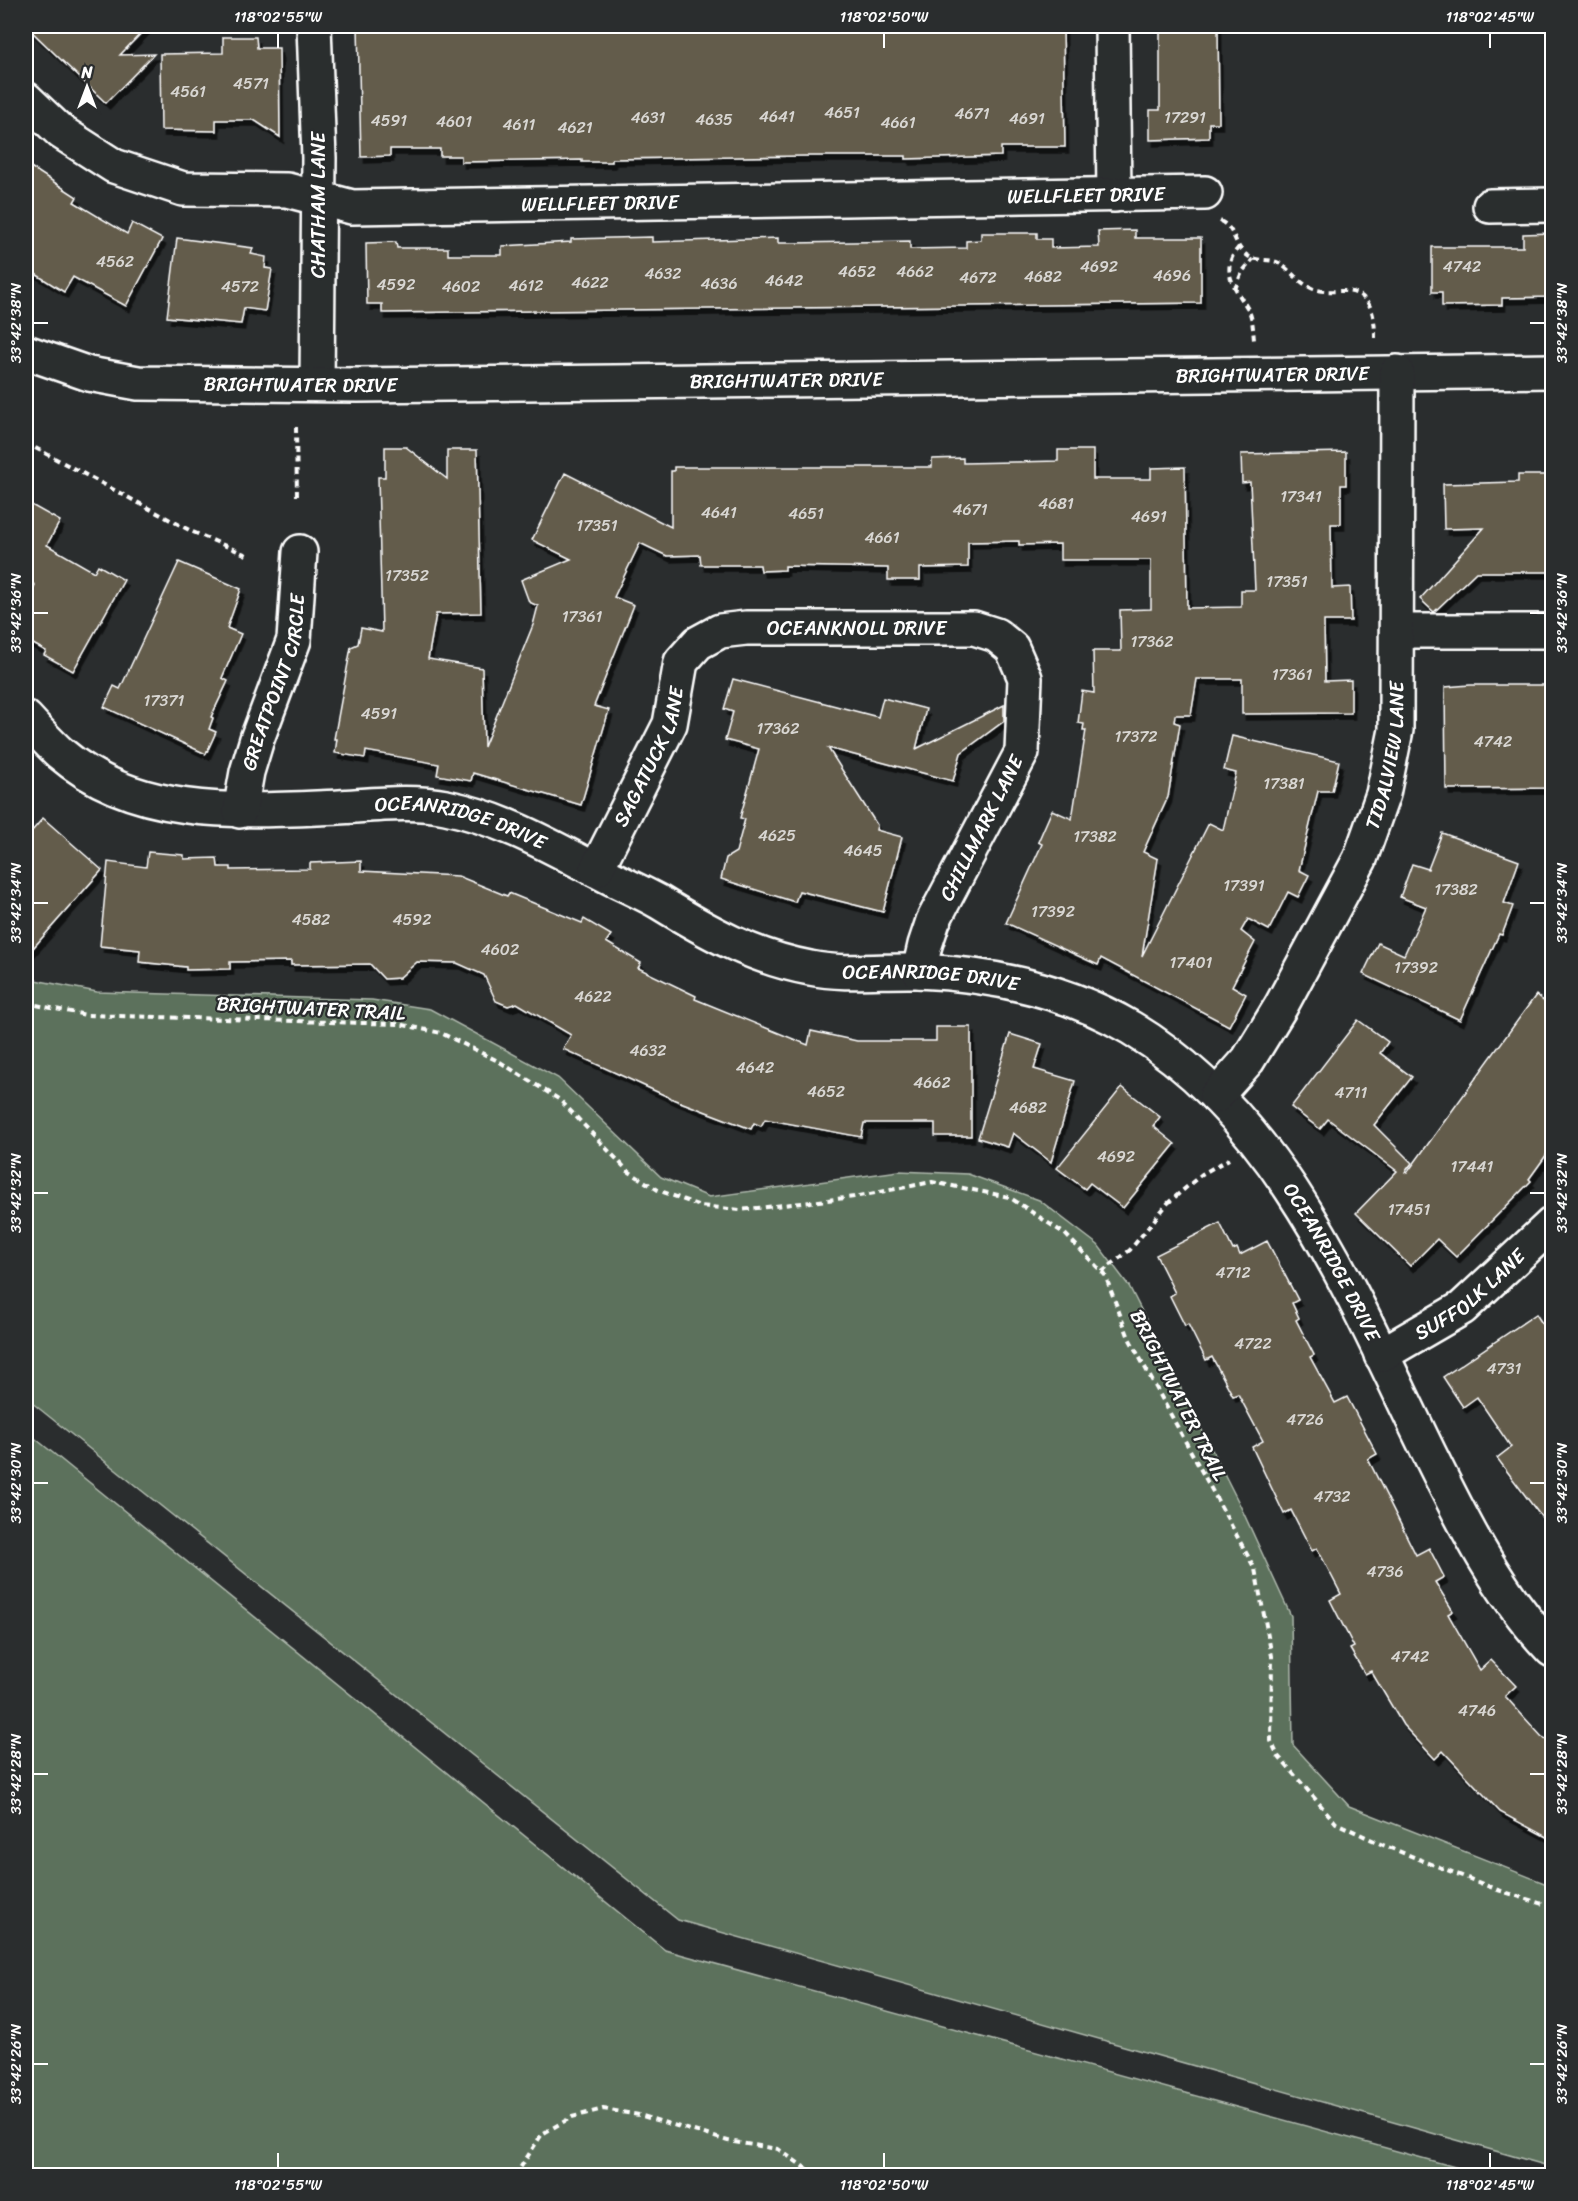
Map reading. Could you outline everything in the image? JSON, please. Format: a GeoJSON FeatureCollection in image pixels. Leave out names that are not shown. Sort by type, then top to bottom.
{"type":"FeatureCollection","features":[{"type":"Feature","properties":{"kind":"street","name":"CHATHAM LANE"},"geometry":{"type":"LineString","coordinates":[[314,26],[318,200],[316,384]]}},
{"type":"Feature","properties":{"kind":"street"},"geometry":{"type":"LineString","coordinates":[[1112,26],[1114,195]]}},
{"type":"Feature","properties":{"kind":"street","name":"WELLFLEET DRIVE"},"geometry":{"type":"LineString","coordinates":[[26,99],[61,132],[114,166],[183,189],[287,190],[318,200],[356,207],[1114,195],[1208,206]]}},
{"type":"Feature","properties":{"kind":"street"},"geometry":{"type":"LineString","coordinates":[[1490,206],[1552,205]]}},
{"type":"Feature","properties":{"kind":"street","name":"BRIGHTWATER DRIVE"},"geometry":{"type":"LineString","coordinates":[[26,352],[90,374],[138,383],[316,384],[1552,371]]}},
{"type":"Feature","properties":{"kind":"street","name":"TIDALVIEW LANE"},"geometry":{"type":"LineString","coordinates":[[1216,1096],[1248,1060],[1287,996],[1360,859],[1383,794],[1396,730],[1397,372]]}},
{"type":"Feature","properties":{"kind":"street","name":"GREATPOINT CIRCLE"},"geometry":{"type":"LineString","coordinates":[[240,811],[247,772],[257,739],[294,640],[300,552]]}},
{"type":"Feature","properties":{"kind":"street","name":"OCEANKNOLL DRIVE"},"geometry":{"type":"LineString","coordinates":[[698,643],[720,631],[746,628],[975,628],[996,635],[1012,648]]}},
{"type":"Feature","properties":{"kind":"street"},"geometry":{"type":"LineString","coordinates":[[1398,631],[1552,631]]}},
{"type":"Feature","properties":{"kind":"street","name":"SAGATUCK LANE"},"geometry":{"type":"LineString","coordinates":[[596,870],[670,724],[681,662],[698,643]]}},
{"type":"Feature","properties":{"kind":"street","name":"CHILLMARK LANE"},"geometry":{"type":"LineString","coordinates":[[920,971],[933,921],[1022,752],[1025,678],[1012,648]]}},
{"type":"Feature","properties":{"kind":"street","name":"OCEANRIDGE DRIVE"},"geometry":{"type":"LineString","coordinates":[[26,718],[62,755],[104,781],[136,795],[172,805],[240,811],[382,804],[443,806],[521,830],[654,900],[705,932],[761,954],[812,969],[920,971],[999,979],[1064,997],[1130,1028],[1180,1064],[1216,1096],[1258,1143],[1285,1179],[1330,1253],[1453,1502],[1495,1576],[1529,1625],[1552,1650]]}},
{"type":"Feature","properties":{"kind":"street","name":"SUFFOLK LANE"},"geometry":{"type":"LineString","coordinates":[[1381,1355],[1462,1308],[1512,1265],[1552,1224]]}},
{"type":"Feature","properties":{"kind":"path"},"geometry":{"type":"LineString","coordinates":[[1208,206],[1232,228],[1239,247],[1253,259],[1279,263],[1312,288],[1327,292],[1347,291],[1361,296],[1374,312],[1375,338]]}},
{"type":"Feature","properties":{"kind":"path"},"geometry":{"type":"LineString","coordinates":[[1239,247],[1229,266],[1229,278],[1251,318],[1254,340]]}},
{"type":"Feature","properties":{"kind":"path"},"geometry":{"type":"LineString","coordinates":[[1235,289],[1242,272],[1253,259]]}},
{"type":"Feature","properties":{"kind":"path"},"geometry":{"type":"LineString","coordinates":[[296,427],[297,497]]}},
{"type":"Feature","properties":{"kind":"path"},"geometry":{"type":"LineString","coordinates":[[26,442],[193,532],[247,555]]}},
{"type":"Feature","properties":{"kind":"path","name":"BRIGHTWATER TRAIL"},"geometry":{"type":"LineString","coordinates":[[26,1003],[86,1015],[399,1024],[441,1033],[500,1062],[560,1100],[628,1171],[657,1190],[700,1206],[740,1210],[854,1197],[932,1182],[966,1186],[1009,1197],[1065,1234],[1102,1272],[1129,1338],[1255,1569],[1272,1656],[1271,1741],[1278,1756],[1336,1823],[1424,1861],[1552,1907]]}},
{"type":"Feature","properties":{"kind":"path"},"geometry":{"type":"LineString","coordinates":[[1102,1272],[1130,1250],[1168,1203],[1202,1174],[1258,1143]]}},
{"type":"Feature","properties":{"kind":"path"},"geometry":{"type":"LineString","coordinates":[[515,2175],[542,2133],[572,2117],[603,2109],[639,2115],[728,2141],[778,2149],[817,2175]]}},
{"type":"Feature","properties":{"kind":"green space"},"geometry":{"type":"Polygon","coordinates":[[[26,973],[35,980],[97,992],[372,1000],[430,1009],[558,1078],[661,1177],[709,1197],[899,1171],[968,1174],[1039,1200],[1098,1245],[1129,1286],[1238,1501],[1291,1616],[1293,1745],[1349,1806],[1552,1886],[1552,2167],[678,1920],[26,1398],[26,973]]]}},
{"type":"Feature","properties":{"kind":"green space"},"geometry":{"type":"Polygon","coordinates":[[[26,1431],[665,1950],[1484,2175],[26,2175],[26,1431]]]}},
{"type":"Feature","properties":{"kind":"building"},"geometry":{"type":"Polygon","coordinates":[[[26,26],[148,26],[120,55],[154,54],[106,103],[26,26]]]}},
{"type":"Feature","properties":{"kind":"building"},"geometry":{"type":"Polygon","coordinates":[[[358,26],[1063,26],[1065,147],[1001,147],[1001,156],[906,159],[906,156],[806,156],[612,159],[612,162],[582,162],[582,160],[461,162],[461,156],[440,156],[440,149],[390,149],[390,156],[361,157],[358,26]]]}},
{"type":"Feature","properties":{"kind":"building"},"geometry":{"type":"Polygon","coordinates":[[[1160,26],[1218,26],[1219,123],[1209,123],[1209,138],[1150,140],[1150,110],[1160,110],[1160,26]]]}},
{"type":"Feature","properties":{"kind":"building"},"geometry":{"type":"Polygon","coordinates":[[[223,37],[256,37],[257,48],[279,48],[280,137],[254,120],[216,120],[216,131],[161,130],[160,54],[223,53],[223,37]]]}},
{"type":"Feature","properties":{"kind":"building"},"geometry":{"type":"Polygon","coordinates":[[[26,164],[77,197],[74,202],[127,234],[132,223],[162,239],[126,306],[73,277],[64,292],[26,268],[26,164]]]}},
{"type":"Feature","properties":{"kind":"building"},"geometry":{"type":"Polygon","coordinates":[[[1135,230],[1135,238],[1201,238],[1201,303],[382,313],[382,304],[367,304],[366,243],[396,242],[397,248],[448,248],[448,255],[502,255],[502,246],[571,242],[571,239],[652,237],[652,242],[778,238],[778,243],[910,241],[910,249],[966,248],[966,241],[981,240],[981,233],[1037,233],[1037,239],[1051,239],[1051,248],[1099,247],[1098,231],[1135,230]]]}},
{"type":"Feature","properties":{"kind":"building"},"geometry":{"type":"Polygon","coordinates":[[[1552,233],[1552,297],[1502,298],[1502,305],[1442,306],[1442,292],[1432,292],[1432,247],[1523,247],[1523,234],[1552,233]]]}},
{"type":"Feature","properties":{"kind":"building"},"geometry":{"type":"Polygon","coordinates":[[[177,238],[253,248],[251,254],[266,257],[265,268],[272,269],[265,311],[244,308],[241,324],[167,317],[177,238]]]}},
{"type":"Feature","properties":{"kind":"building"},"geometry":{"type":"Polygon","coordinates":[[[385,447],[406,447],[447,479],[447,450],[477,450],[481,613],[436,614],[428,659],[482,668],[484,747],[533,625],[538,606],[529,602],[521,580],[571,559],[532,540],[565,473],[671,527],[671,471],[674,471],[674,467],[932,467],[932,459],[963,458],[963,463],[1058,461],[1058,450],[1093,450],[1093,479],[1151,479],[1151,468],[1185,467],[1187,608],[1241,607],[1241,590],[1255,590],[1250,482],[1242,483],[1241,454],[1346,452],[1346,485],[1341,485],[1341,524],[1331,524],[1332,588],[1350,587],[1351,621],[1324,621],[1325,681],[1351,680],[1351,713],[1242,714],[1242,679],[1197,679],[1191,715],[1175,715],[1174,722],[1180,724],[1168,797],[1143,852],[1158,859],[1142,956],[1209,823],[1223,830],[1236,773],[1224,770],[1232,736],[1339,761],[1332,791],[1318,791],[1299,870],[1309,875],[1298,897],[1288,892],[1269,930],[1248,919],[1241,931],[1255,942],[1232,986],[1246,994],[1229,1026],[1101,958],[1098,965],[1006,923],[1042,844],[1038,842],[1052,810],[1072,819],[1086,730],[1083,730],[1084,724],[1078,723],[1082,691],[1094,693],[1093,651],[1121,651],[1120,610],[1151,609],[1151,560],[1060,560],[1060,544],[1019,545],[1019,541],[968,542],[968,567],[920,568],[920,580],[888,580],[888,568],[785,566],[785,570],[761,571],[760,565],[701,565],[700,555],[667,556],[640,543],[614,597],[634,605],[594,706],[609,710],[581,805],[473,773],[471,781],[437,775],[439,764],[366,751],[365,758],[335,753],[337,739],[334,739],[351,647],[358,644],[361,628],[382,632],[378,477],[385,477],[385,447]]]}},
{"type":"Feature","properties":{"kind":"building"},"geometry":{"type":"Polygon","coordinates":[[[1518,475],[1552,475],[1552,572],[1476,572],[1434,612],[1420,599],[1484,528],[1444,529],[1443,484],[1518,482],[1518,475]]]}},
{"type":"Feature","properties":{"kind":"building"},"geometry":{"type":"Polygon","coordinates":[[[26,502],[60,521],[47,545],[94,572],[98,565],[124,580],[73,671],[44,655],[46,651],[26,640],[26,602],[35,585],[27,580],[26,582],[26,502]]]}},
{"type":"Feature","properties":{"kind":"building"},"geometry":{"type":"Polygon","coordinates":[[[179,562],[241,589],[227,628],[241,634],[222,678],[228,681],[211,717],[213,718],[209,729],[216,732],[206,754],[104,707],[114,686],[120,689],[179,562]]]}},
{"type":"Feature","properties":{"kind":"building"},"geometry":{"type":"Polygon","coordinates":[[[733,679],[878,717],[883,698],[926,709],[916,749],[1004,705],[1004,721],[961,753],[953,781],[828,748],[877,825],[876,830],[902,837],[883,912],[799,891],[795,902],[721,879],[726,858],[736,852],[745,819],[740,818],[759,749],[725,740],[733,712],[724,709],[733,679]]]}},
{"type":"Feature","properties":{"kind":"building"},"geometry":{"type":"Polygon","coordinates":[[[1552,685],[1552,788],[1446,789],[1445,687],[1552,685]]]}},
{"type":"Feature","properties":{"kind":"building"},"geometry":{"type":"Polygon","coordinates":[[[43,818],[102,870],[26,956],[26,838],[43,818]]]}},
{"type":"Feature","properties":{"kind":"building"},"geometry":{"type":"Polygon","coordinates":[[[1442,833],[1519,861],[1504,903],[1513,906],[1502,935],[1499,934],[1460,1020],[1363,974],[1378,943],[1404,955],[1426,907],[1400,897],[1412,864],[1428,869],[1442,833]]]}},
{"type":"Feature","properties":{"kind":"building"},"geometry":{"type":"Polygon","coordinates":[[[148,852],[184,855],[184,859],[217,858],[218,867],[231,867],[231,870],[310,869],[310,863],[361,861],[361,871],[458,876],[507,896],[509,893],[582,923],[584,919],[611,935],[606,942],[641,963],[638,968],[696,996],[695,999],[808,1045],[811,1031],[857,1041],[936,1041],[936,1027],[971,1027],[971,1136],[935,1136],[935,1123],[864,1123],[861,1137],[765,1119],[761,1126],[754,1123],[751,1129],[675,1100],[563,1049],[571,1035],[517,1003],[508,1006],[496,1001],[484,975],[457,963],[417,962],[399,978],[384,979],[370,964],[291,965],[291,961],[230,962],[230,969],[186,970],[186,967],[139,962],[140,950],[100,946],[108,862],[146,867],[148,852]]]}},
{"type":"Feature","properties":{"kind":"building"},"geometry":{"type":"Polygon","coordinates":[[[1536,995],[1552,1008],[1552,1147],[1529,1179],[1531,1181],[1456,1257],[1437,1239],[1410,1266],[1356,1213],[1397,1171],[1328,1119],[1320,1129],[1291,1107],[1358,1020],[1388,1042],[1380,1053],[1412,1077],[1374,1125],[1412,1163],[1405,1172],[1407,1173],[1536,995]]]}},
{"type":"Feature","properties":{"kind":"building"},"geometry":{"type":"Polygon","coordinates":[[[1010,1034],[1042,1044],[1034,1069],[1075,1081],[1051,1162],[1013,1133],[1008,1147],[978,1138],[1010,1034]]]}},
{"type":"Feature","properties":{"kind":"building"},"geometry":{"type":"Polygon","coordinates":[[[1122,1087],[1160,1117],[1153,1126],[1175,1144],[1123,1208],[1090,1183],[1085,1189],[1057,1168],[1122,1087]]]}},
{"type":"Feature","properties":{"kind":"building"},"geometry":{"type":"Polygon","coordinates":[[[1220,1223],[1233,1250],[1237,1248],[1240,1255],[1267,1241],[1298,1300],[1292,1303],[1299,1318],[1296,1320],[1314,1355],[1310,1357],[1335,1403],[1347,1397],[1377,1454],[1368,1459],[1416,1555],[1429,1548],[1444,1577],[1435,1582],[1453,1611],[1448,1614],[1480,1670],[1491,1660],[1516,1686],[1505,1696],[1542,1737],[1552,1742],[1552,1840],[1500,1812],[1443,1751],[1435,1759],[1403,1725],[1371,1671],[1365,1674],[1350,1649],[1354,1647],[1330,1600],[1341,1594],[1317,1548],[1312,1551],[1291,1510],[1284,1514],[1252,1447],[1263,1441],[1238,1394],[1233,1396],[1212,1357],[1206,1360],[1188,1324],[1185,1326],[1170,1296],[1175,1293],[1156,1255],[1220,1223]]]}},
{"type":"Feature","properties":{"kind":"building"},"geometry":{"type":"Polygon","coordinates":[[[1536,1314],[1552,1339],[1552,1531],[1497,1458],[1511,1447],[1477,1397],[1463,1407],[1443,1377],[1536,1314]]]}}]}
